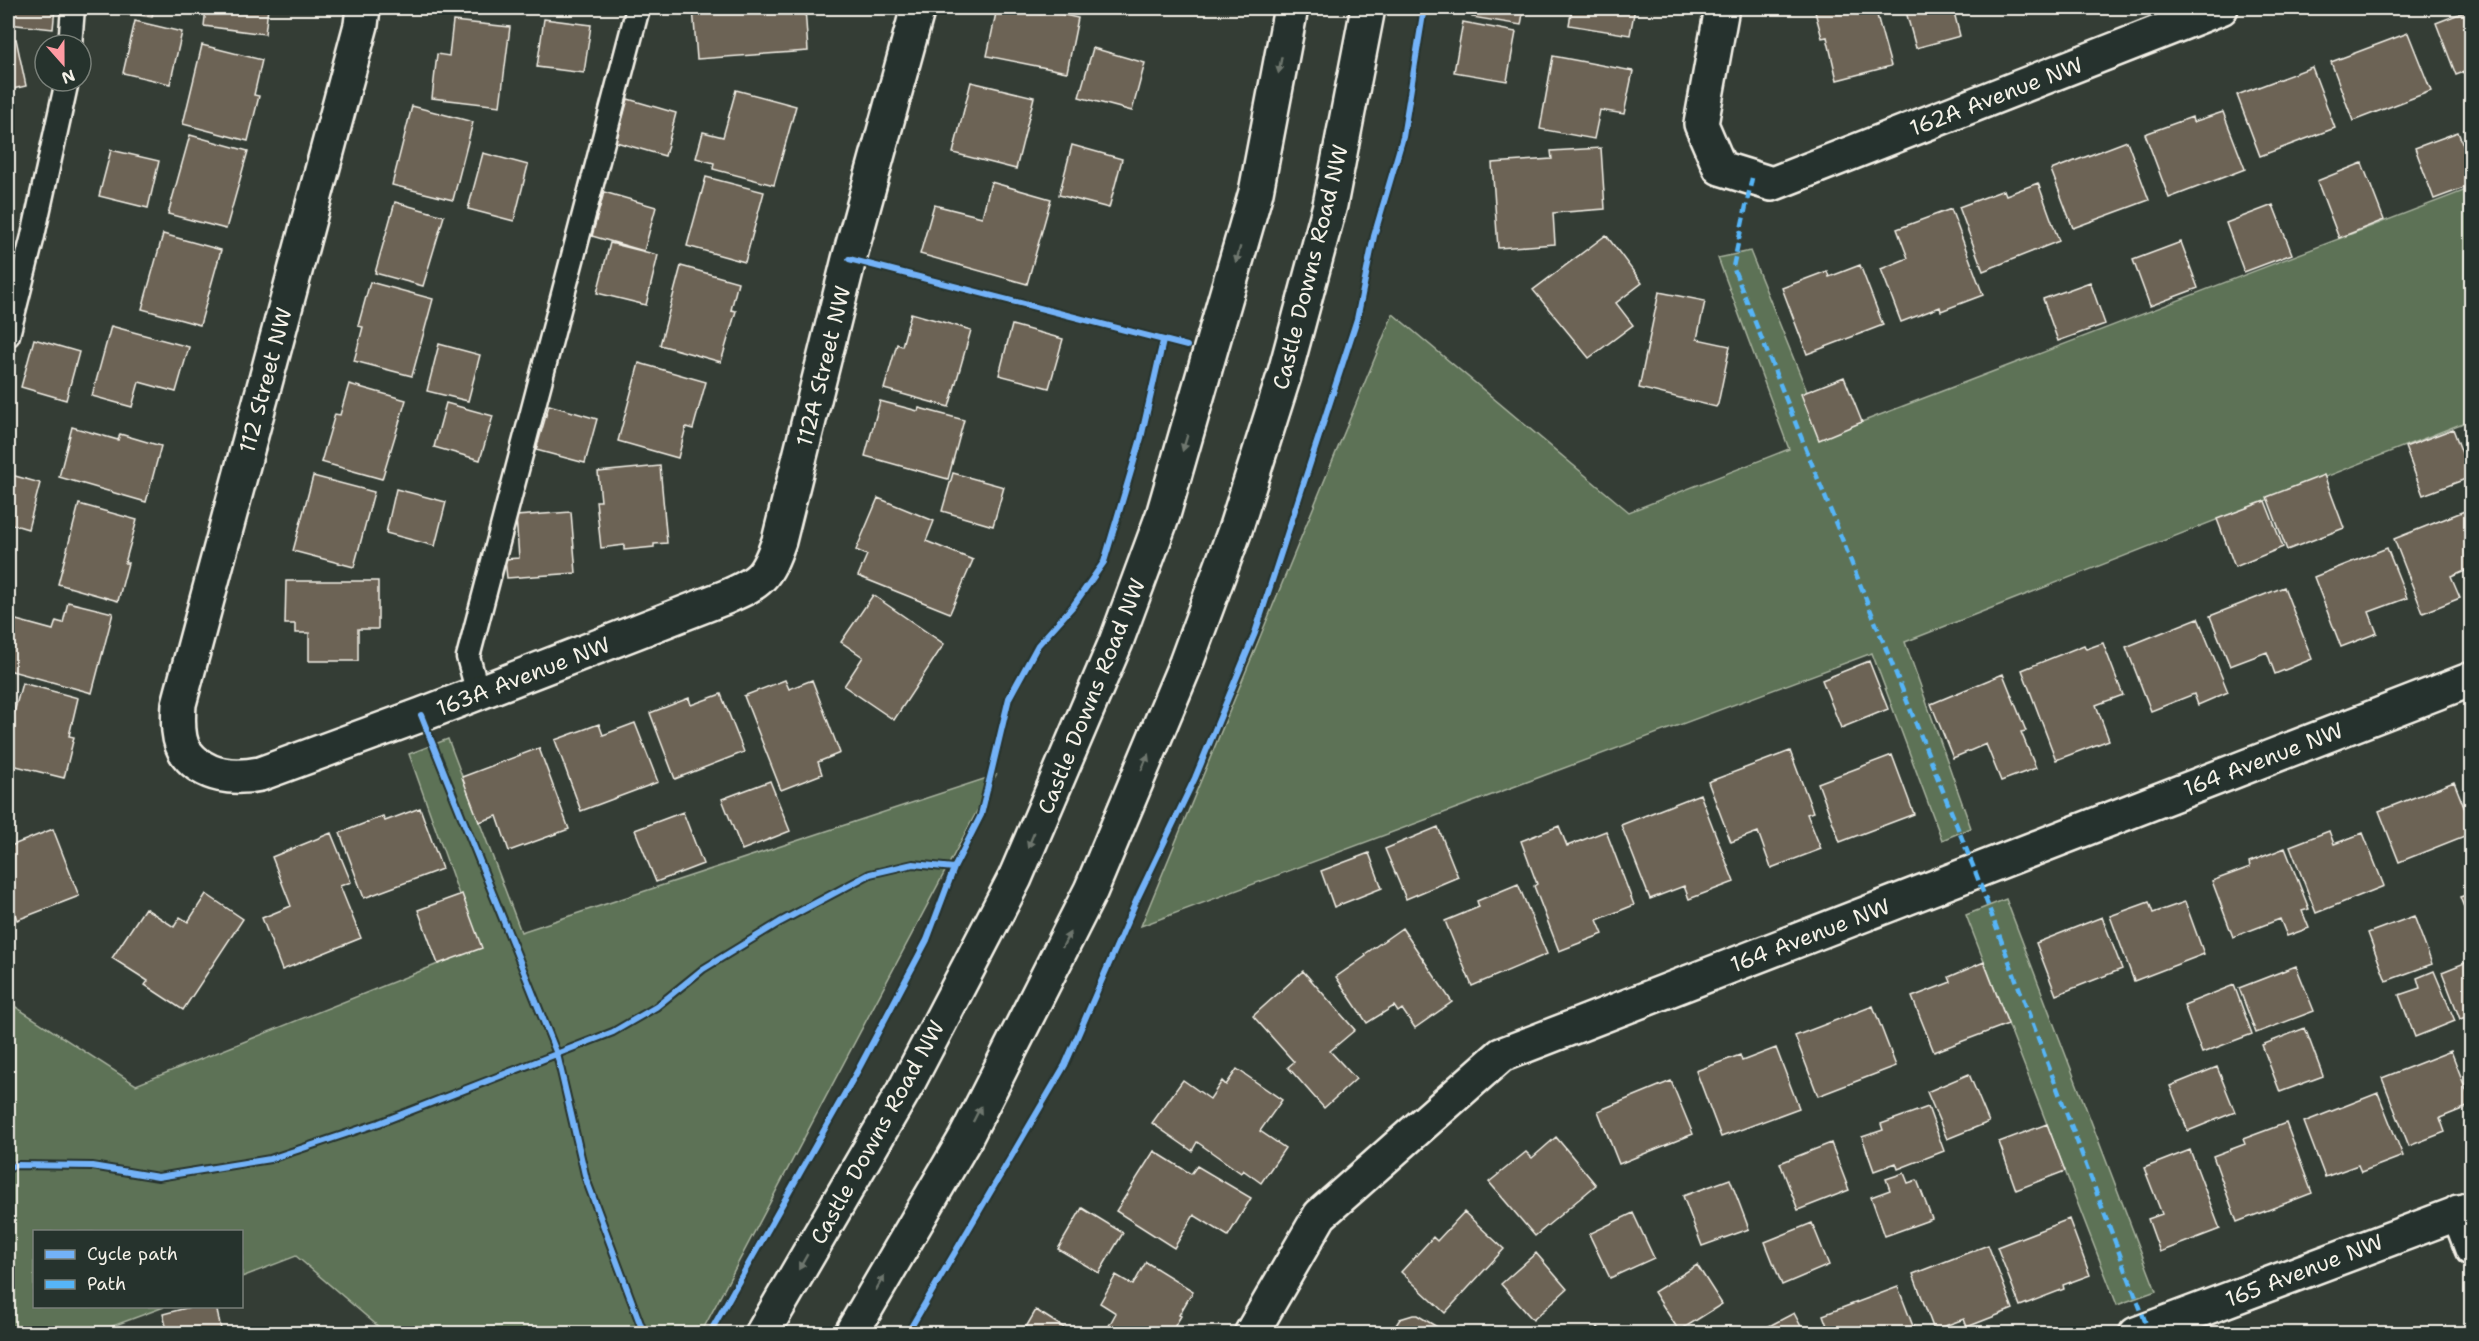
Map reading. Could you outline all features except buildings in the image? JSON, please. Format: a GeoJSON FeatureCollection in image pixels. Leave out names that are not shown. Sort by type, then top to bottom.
{"type":"FeatureCollection","features":[{"type":"Feature","properties":{"kind":"street","name":"112 Street NW"},"geometry":{"type":"LineString","coordinates":[[186,753],[178,727],[179,704],[361,25],[363,8]]}},
{"type":"Feature","properties":{"kind":"street","name":"112A Street NW"},"geometry":{"type":"LineString","coordinates":[[758,582],[771,564],[779,541],[849,258],[918,8]]}},
{"type":"Feature","properties":{"kind":"street","name":"Castle Downs Road NW"},"geometry":{"type":"LineString","coordinates":[[762,1334],[907,1085],[1015,878],[1116,642],[1163,515],[1228,293],[1256,192],[1292,8]]}},
{"type":"Feature","properties":{"kind":"street","name":"Castle Downs Road NW"},"geometry":{"type":"LineString","coordinates":[[851,1334],[966,1137],[1091,890],[1186,663],[1235,530],[1284,376],[1330,205],[1368,8]]}},
{"type":"Feature","properties":{"kind":"street","name":"162A Avenue NW"},"geometry":{"type":"LineString","coordinates":[[1722,8],[1701,124],[1720,168],[1772,184],[2222,8]]}},
{"type":"Feature","properties":{"kind":"street","name":"163A Avenue NW"},"geometry":{"type":"LineString","coordinates":[[186,753],[208,771],[238,778],[260,774],[478,693],[726,597],[758,582]]}},
{"type":"Feature","properties":{"kind":"street","name":"164 Avenue NW"},"geometry":{"type":"LineString","coordinates":[[1251,1334],[1320,1215],[1501,1055],[2472,679]]}},
{"type":"Feature","properties":{"kind":"street"},"geometry":{"type":"LineString","coordinates":[[2465,1210],[2472,1249]]}},
{"type":"Feature","properties":{"kind":"street","name":"165 Avenue NW"},"geometry":{"type":"LineString","coordinates":[[2136,1334],[2465,1210]]}},
{"type":"Feature","properties":{"kind":"lane"},"geometry":{"type":"LineString","coordinates":[[71,33],[73,8]]}},
{"type":"Feature","properties":{"kind":"lane"},"geometry":{"type":"LineString","coordinates":[[478,693],[468,657],[638,8]]}},
{"type":"Feature","properties":{"kind":"lane"},"geometry":{"type":"LineString","coordinates":[[8,335],[33,236],[64,93]]}},
{"type":"Feature","properties":{"kind":"green space"},"geometry":{"type":"Polygon","coordinates":[[[2471,188],[2471,420],[1905,642],[1971,828],[1942,840],[1872,653],[1141,926],[1393,314],[1629,512],[1789,449],[1718,258],[1750,251],[1825,436],[2471,188]]]}},
{"type":"Feature","properties":{"kind":"green space"},"geometry":{"type":"Polygon","coordinates":[[[448,739],[521,932],[996,775],[701,1333],[386,1333],[296,1256],[243,1277],[243,1230],[33,1230],[33,1308],[161,1308],[94,1333],[8,1333],[8,1002],[136,1085],[478,948],[409,754],[448,739]]]}},
{"type":"Feature","properties":{"kind":"green space"},"geometry":{"type":"Polygon","coordinates":[[[2006,899],[2156,1291],[2117,1305],[1966,915],[2006,899]]]}},
{"type":"Feature","properties":{"kind":"marked path"},"geometry":{"type":"LineString","coordinates":[[1752,178],[1733,267],[1975,871],[2148,1329]]}},
{"type":"Feature","properties":{"kind":"cycle path"},"geometry":{"type":"LineString","coordinates":[[907,1334],[1065,1065],[1137,899],[1195,778],[1255,633],[1357,319],[1374,236],[1403,137],[1424,8]]}},
{"type":"Feature","properties":{"kind":"cycle path"},"geometry":{"type":"LineString","coordinates":[[849,259],[1187,346]]}},
{"type":"Feature","properties":{"kind":"cycle path"},"geometry":{"type":"LineString","coordinates":[[709,1334],[858,1070],[927,940],[954,868],[981,815],[1009,698],[1038,645],[1073,606],[1104,562],[1141,438],[1163,341]]}},
{"type":"Feature","properties":{"kind":"cycle path"},"geometry":{"type":"LineString","coordinates":[[421,715],[557,1054],[586,1179],[644,1334]]}},
{"type":"Feature","properties":{"kind":"cycle path"},"geometry":{"type":"LineString","coordinates":[[8,1169],[16,1165],[92,1166],[158,1177],[270,1159],[379,1123],[613,1032],[656,1007],[703,969],[780,922],[870,874],[913,864],[954,868]]}}]}
